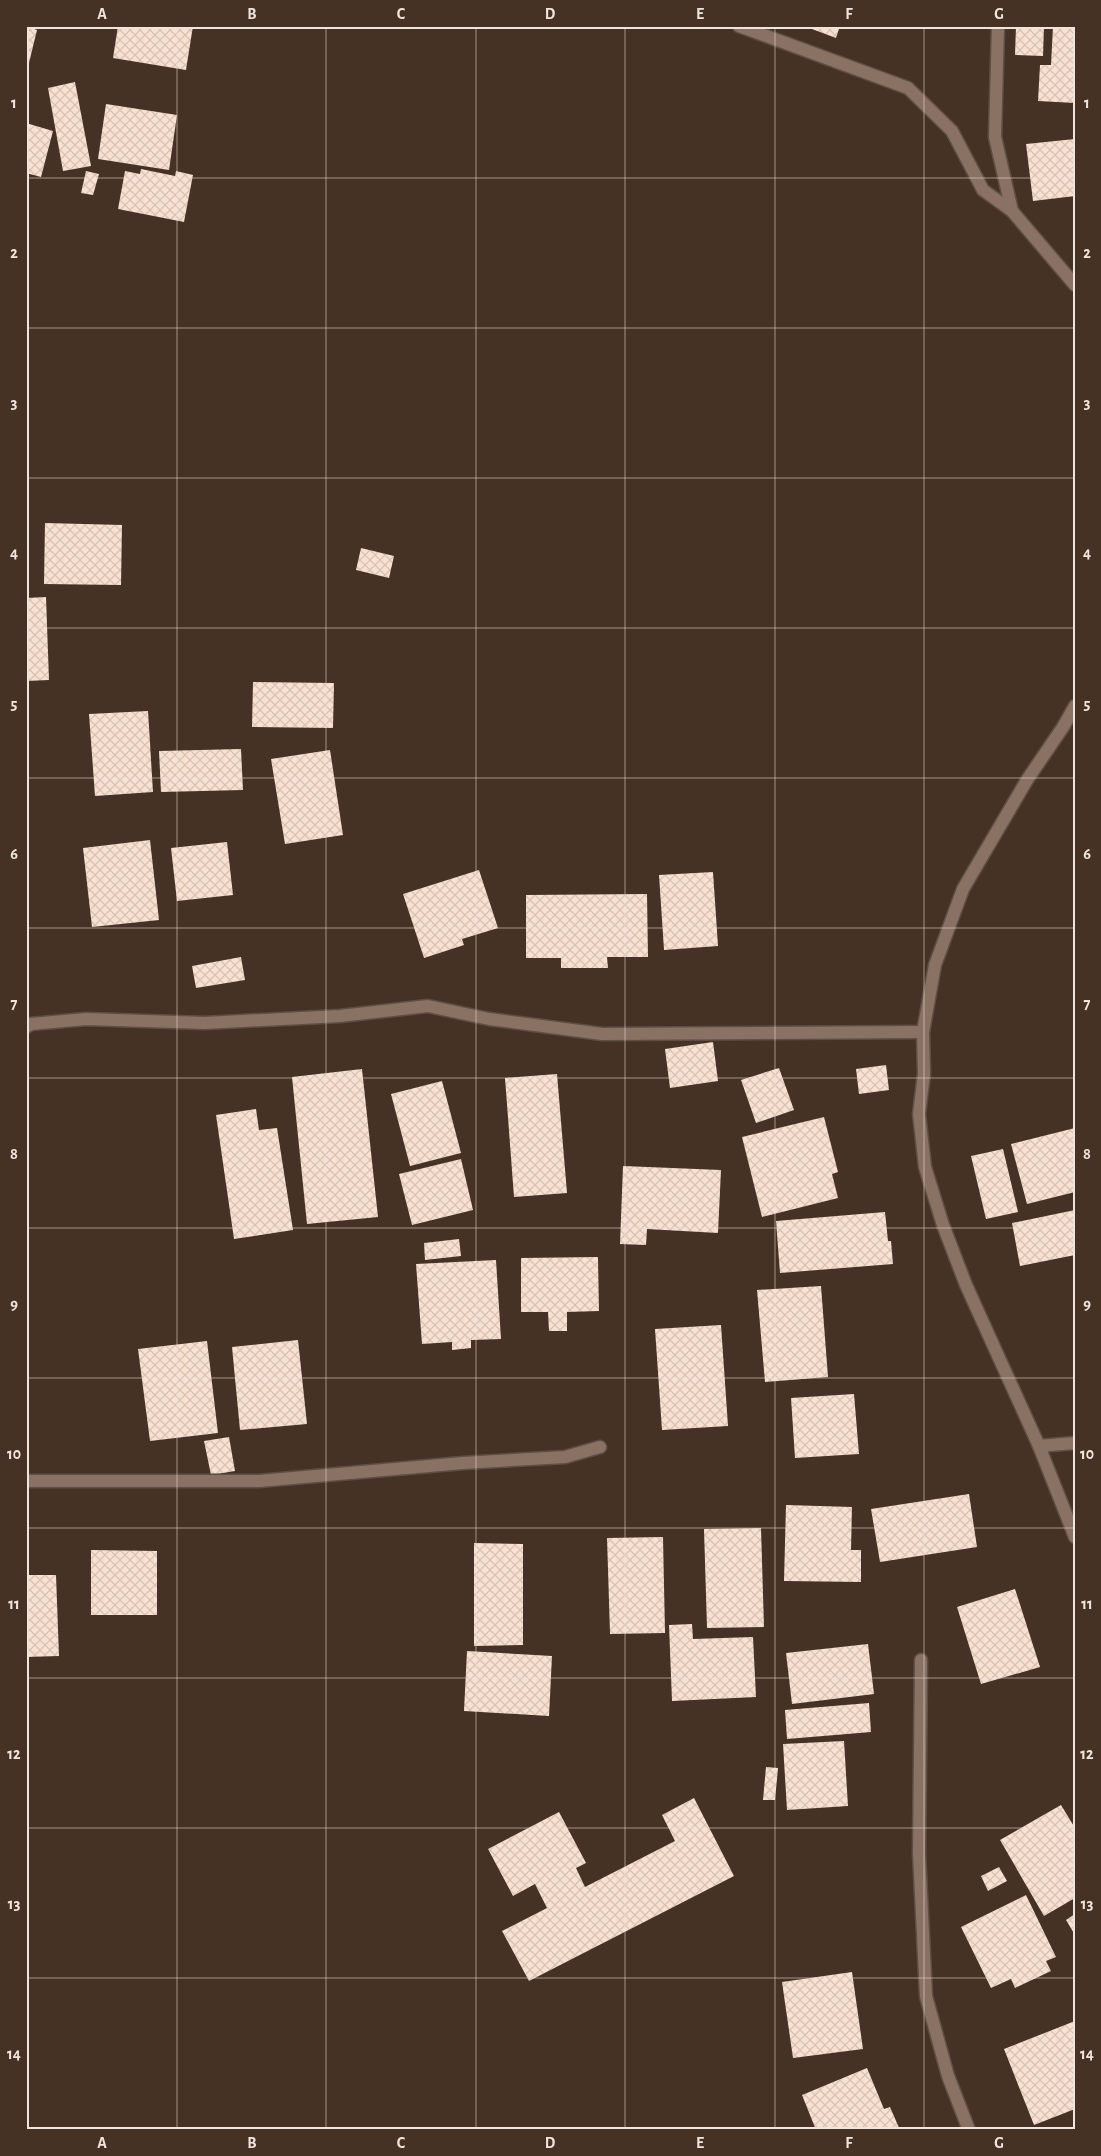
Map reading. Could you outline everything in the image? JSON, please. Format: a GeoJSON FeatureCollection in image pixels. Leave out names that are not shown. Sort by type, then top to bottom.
{"type":"FeatureCollection","features":[{"type":"Feature","properties":{"kind":"street"},"geometry":{"type":"LineString","coordinates":[[739,26],[908,88],[952,130],[983,190],[1012,212],[1075,285]]}},
{"type":"Feature","properties":{"kind":"street"},"geometry":{"type":"LineString","coordinates":[[998,26],[994,137],[1012,212]]}},
{"type":"Feature","properties":{"kind":"street"},"geometry":{"type":"LineString","coordinates":[[1075,706],[1027,780],[963,889],[935,965],[923,1032],[924,1074],[919,1114],[925,1167],[943,1225],[966,1285],[1039,1446],[1075,1537]]}},
{"type":"Feature","properties":{"kind":"street"},"geometry":{"type":"LineString","coordinates":[[28,1025],[86,1019],[205,1024],[340,1016],[428,1006],[489,1018],[602,1034],[923,1032]]}},
{"type":"Feature","properties":{"kind":"street"},"geometry":{"type":"LineString","coordinates":[[1039,1446],[1075,1443]]}},
{"type":"Feature","properties":{"kind":"street"},"geometry":{"type":"LineString","coordinates":[[26,1481],[260,1481],[463,1463],[565,1457],[600,1447]]}},
{"type":"Feature","properties":{"kind":"street"},"geometry":{"type":"LineString","coordinates":[[921,1660],[919,1854],[926,1996],[948,2076],[969,2130]]}},
{"type":"Feature","properties":{"kind":"building"},"geometry":{"type":"Polygon","coordinates":[[[26,26],[37,30],[27,71],[26,71],[26,26]]]}},
{"type":"Feature","properties":{"kind":"building"},"geometry":{"type":"Polygon","coordinates":[[[118,26],[193,26],[186,70],[113,58],[118,26]]]}},
{"type":"Feature","properties":{"kind":"building"},"geometry":{"type":"Polygon","coordinates":[[[804,26],[840,26],[836,38],[804,26]]]}},
{"type":"Feature","properties":{"kind":"building"},"geometry":{"type":"Polygon","coordinates":[[[1016,26],[1044,26],[1043,56],[1015,55],[1016,26]]]}},
{"type":"Feature","properties":{"kind":"building"},"geometry":{"type":"Polygon","coordinates":[[[1053,26],[1075,26],[1075,103],[1038,101],[1040,65],[1051,65],[1053,26]]]}},
{"type":"Feature","properties":{"kind":"building"},"geometry":{"type":"Polygon","coordinates":[[[75,82],[91,166],[63,171],[48,88],[75,82]]]}},
{"type":"Feature","properties":{"kind":"building"},"geometry":{"type":"Polygon","coordinates":[[[106,104],[177,115],[169,170],[98,159],[106,104]]]}},
{"type":"Feature","properties":{"kind":"building"},"geometry":{"type":"Polygon","coordinates":[[[26,123],[53,131],[41,177],[26,173],[26,123]]]}},
{"type":"Feature","properties":{"kind":"building"},"geometry":{"type":"Polygon","coordinates":[[[1075,139],[1075,196],[1033,201],[1026,144],[1075,139]]]}},
{"type":"Feature","properties":{"kind":"building"},"geometry":{"type":"Polygon","coordinates":[[[141,169],[175,176],[176,171],[193,175],[184,222],[118,209],[125,171],[140,174],[141,169]]]}},
{"type":"Feature","properties":{"kind":"building"},"geometry":{"type":"Polygon","coordinates":[[[86,171],[99,174],[93,195],[81,193],[86,171]]]}},
{"type":"Feature","properties":{"kind":"building"},"geometry":{"type":"Polygon","coordinates":[[[45,523],[122,525],[121,585],[44,584],[45,523]]]}},
{"type":"Feature","properties":{"kind":"building"},"geometry":{"type":"Polygon","coordinates":[[[361,548],[394,556],[389,578],[356,570],[361,548]]]}},
{"type":"Feature","properties":{"kind":"building"},"geometry":{"type":"Polygon","coordinates":[[[46,597],[49,680],[26,681],[26,598],[46,597]]]}},
{"type":"Feature","properties":{"kind":"building"},"geometry":{"type":"Polygon","coordinates":[[[253,682],[334,683],[333,728],[252,727],[253,682]]]}},
{"type":"Feature","properties":{"kind":"building"},"geometry":{"type":"Polygon","coordinates":[[[148,711],[153,792],[95,796],[89,714],[148,711]]]}},
{"type":"Feature","properties":{"kind":"building"},"geometry":{"type":"Polygon","coordinates":[[[241,749],[243,790],[161,792],[159,751],[241,749]]]}},
{"type":"Feature","properties":{"kind":"building"},"geometry":{"type":"Polygon","coordinates":[[[330,750],[343,835],[285,844],[271,759],[330,750]]]}},
{"type":"Feature","properties":{"kind":"building"},"geometry":{"type":"Polygon","coordinates":[[[150,840],[159,920],[92,927],[83,848],[150,840]]]}},
{"type":"Feature","properties":{"kind":"building"},"geometry":{"type":"Polygon","coordinates":[[[227,842],[233,895],[177,901],[171,848],[227,842]]]}},
{"type":"Feature","properties":{"kind":"building"},"geometry":{"type":"Polygon","coordinates":[[[479,870],[498,928],[462,939],[464,945],[424,958],[403,894],[479,870]]]}},
{"type":"Feature","properties":{"kind":"building"},"geometry":{"type":"Polygon","coordinates":[[[713,872],[718,946],[664,950],[659,875],[713,872]]]}},
{"type":"Feature","properties":{"kind":"building"},"geometry":{"type":"Polygon","coordinates":[[[647,894],[648,957],[607,957],[608,968],[561,968],[561,958],[526,958],[526,895],[647,894]]]}},
{"type":"Feature","properties":{"kind":"building"},"geometry":{"type":"Polygon","coordinates":[[[241,957],[245,980],[196,988],[192,966],[241,957]]]}},
{"type":"Feature","properties":{"kind":"building"},"geometry":{"type":"Polygon","coordinates":[[[713,1042],[718,1081],[670,1088],[665,1049],[713,1042]]]}},
{"type":"Feature","properties":{"kind":"building"},"geometry":{"type":"Polygon","coordinates":[[[886,1065],[889,1090],[859,1094],[856,1069],[886,1065]]]}},
{"type":"Feature","properties":{"kind":"building"},"geometry":{"type":"Polygon","coordinates":[[[779,1068],[794,1110],[756,1123],[741,1080],[779,1068]]]}},
{"type":"Feature","properties":{"kind":"building"},"geometry":{"type":"Polygon","coordinates":[[[362,1069],[378,1217],[307,1224],[292,1077],[362,1069]]]}},
{"type":"Feature","properties":{"kind":"building"},"geometry":{"type":"Polygon","coordinates":[[[557,1074],[567,1193],[514,1197],[505,1078],[557,1074]]]}},
{"type":"Feature","properties":{"kind":"building"},"geometry":{"type":"Polygon","coordinates":[[[442,1081],[461,1153],[410,1166],[391,1094],[442,1081]]]}},
{"type":"Feature","properties":{"kind":"building"},"geometry":{"type":"Polygon","coordinates":[[[256,1109],[259,1130],[277,1128],[293,1230],[234,1239],[216,1115],[256,1109]]]}},
{"type":"Feature","properties":{"kind":"building"},"geometry":{"type":"Polygon","coordinates":[[[824,1117],[838,1172],[832,1174],[838,1198],[762,1217],[742,1137],[824,1117]]]}},
{"type":"Feature","properties":{"kind":"building"},"geometry":{"type":"Polygon","coordinates":[[[1075,1128],[1075,1192],[1027,1204],[1011,1144],[1075,1128]]]}},
{"type":"Feature","properties":{"kind":"building"},"geometry":{"type":"Polygon","coordinates":[[[1003,1149],[1018,1212],[986,1219],[971,1156],[1003,1149]]]}},
{"type":"Feature","properties":{"kind":"building"},"geometry":{"type":"Polygon","coordinates":[[[461,1159],[473,1210],[412,1225],[399,1174],[461,1159]]]}},
{"type":"Feature","properties":{"kind":"building"},"geometry":{"type":"Polygon","coordinates":[[[623,1166],[721,1170],[718,1233],[647,1229],[646,1245],[620,1244],[623,1166]]]}},
{"type":"Feature","properties":{"kind":"building"},"geometry":{"type":"Polygon","coordinates":[[[1075,1210],[1075,1255],[1020,1266],[1012,1223],[1075,1210]]]}},
{"type":"Feature","properties":{"kind":"building"},"geometry":{"type":"Polygon","coordinates":[[[885,1212],[888,1241],[891,1241],[893,1264],[780,1273],[776,1221],[885,1212]]]}},
{"type":"Feature","properties":{"kind":"building"},"geometry":{"type":"Polygon","coordinates":[[[459,1239],[461,1256],[425,1260],[424,1243],[459,1239]]]}},
{"type":"Feature","properties":{"kind":"building"},"geometry":{"type":"Polygon","coordinates":[[[598,1257],[599,1311],[567,1312],[567,1331],[549,1331],[548,1312],[521,1312],[521,1258],[598,1257]]]}},
{"type":"Feature","properties":{"kind":"building"},"geometry":{"type":"Polygon","coordinates":[[[496,1260],[501,1339],[471,1340],[471,1348],[452,1350],[452,1342],[422,1344],[416,1264],[496,1260]]]}},
{"type":"Feature","properties":{"kind":"building"},"geometry":{"type":"Polygon","coordinates":[[[821,1286],[828,1377],[765,1382],[757,1290],[821,1286]]]}},
{"type":"Feature","properties":{"kind":"building"},"geometry":{"type":"Polygon","coordinates":[[[721,1325],[728,1426],[662,1430],[655,1329],[721,1325]]]}},
{"type":"Feature","properties":{"kind":"building"},"geometry":{"type":"Polygon","coordinates":[[[298,1340],[307,1424],[240,1430],[232,1347],[298,1340]]]}},
{"type":"Feature","properties":{"kind":"building"},"geometry":{"type":"Polygon","coordinates":[[[207,1341],[218,1433],[150,1441],[138,1349],[207,1341]]]}},
{"type":"Feature","properties":{"kind":"building"},"geometry":{"type":"Polygon","coordinates":[[[854,1394],[859,1454],[795,1458],[791,1398],[854,1394]]]}},
{"type":"Feature","properties":{"kind":"building"},"geometry":{"type":"Polygon","coordinates":[[[229,1437],[235,1471],[211,1475],[204,1441],[229,1437]]]}},
{"type":"Feature","properties":{"kind":"building"},"geometry":{"type":"Polygon","coordinates":[[[969,1494],[977,1547],[880,1562],[871,1509],[969,1494]]]}},
{"type":"Feature","properties":{"kind":"building"},"geometry":{"type":"Polygon","coordinates":[[[786,1505],[852,1507],[851,1550],[861,1550],[861,1582],[784,1581],[786,1505]]]}},
{"type":"Feature","properties":{"kind":"building"},"geometry":{"type":"Polygon","coordinates":[[[761,1528],[764,1627],[707,1628],[704,1529],[761,1528]]]}},
{"type":"Feature","properties":{"kind":"building"},"geometry":{"type":"Polygon","coordinates":[[[663,1537],[665,1633],[610,1634],[607,1538],[663,1537]]]}},
{"type":"Feature","properties":{"kind":"building"},"geometry":{"type":"Polygon","coordinates":[[[474,1543],[523,1544],[523,1645],[474,1646],[474,1543]]]}},
{"type":"Feature","properties":{"kind":"building"},"geometry":{"type":"Polygon","coordinates":[[[91,1550],[157,1551],[157,1615],[91,1615],[91,1550]]]}},
{"type":"Feature","properties":{"kind":"building"},"geometry":{"type":"Polygon","coordinates":[[[26,1575],[56,1575],[59,1656],[26,1657],[26,1575]]]}},
{"type":"Feature","properties":{"kind":"building"},"geometry":{"type":"Polygon","coordinates":[[[1015,1589],[1040,1667],[981,1684],[957,1607],[1015,1589]]]}},
{"type":"Feature","properties":{"kind":"building"},"geometry":{"type":"Polygon","coordinates":[[[692,1624],[693,1639],[753,1637],[756,1697],[672,1701],[669,1625],[692,1624]]]}},
{"type":"Feature","properties":{"kind":"building"},"geometry":{"type":"Polygon","coordinates":[[[868,1644],[874,1694],[792,1704],[786,1653],[868,1644]]]}},
{"type":"Feature","properties":{"kind":"building"},"geometry":{"type":"Polygon","coordinates":[[[467,1651],[552,1656],[549,1716],[464,1711],[467,1651]]]}},
{"type":"Feature","properties":{"kind":"building"},"geometry":{"type":"Polygon","coordinates":[[[869,1703],[871,1732],[787,1739],[785,1710],[869,1703]]]}},
{"type":"Feature","properties":{"kind":"building"},"geometry":{"type":"Polygon","coordinates":[[[844,1741],[848,1806],[787,1810],[783,1744],[844,1741]]]}},
{"type":"Feature","properties":{"kind":"building"},"geometry":{"type":"Polygon","coordinates":[[[766,1767],[778,1768],[775,1800],[763,1800],[766,1767]]]}},
{"type":"Feature","properties":{"kind":"building"},"geometry":{"type":"Polygon","coordinates":[[[694,1798],[734,1876],[529,1981],[502,1931],[547,1908],[535,1884],[513,1896],[488,1849],[559,1812],[586,1863],[576,1868],[585,1887],[675,1841],[662,1815],[694,1798]]]}},
{"type":"Feature","properties":{"kind":"building"},"geometry":{"type":"Polygon","coordinates":[[[1061,1805],[1075,1828],[1075,1898],[1044,1916],[1000,1840],[1061,1805]]]}},
{"type":"Feature","properties":{"kind":"building"},"geometry":{"type":"Polygon","coordinates":[[[999,1867],[1007,1881],[988,1891],[981,1876],[999,1867]]]}},
{"type":"Feature","properties":{"kind":"building"},"geometry":{"type":"Polygon","coordinates":[[[1026,1895],[1056,1957],[1046,1961],[1051,1971],[1015,1988],[1011,1979],[991,1988],[961,1927],[1026,1895]]]}},
{"type":"Feature","properties":{"kind":"building"},"geometry":{"type":"Polygon","coordinates":[[[1075,1914],[1075,1935],[1066,1920],[1075,1914]]]}},
{"type":"Feature","properties":{"kind":"building"},"geometry":{"type":"Polygon","coordinates":[[[852,1972],[863,2049],[793,2058],[782,1982],[852,1972]]]}},
{"type":"Feature","properties":{"kind":"building"},"geometry":{"type":"Polygon","coordinates":[[[1075,2021],[1075,2109],[1034,2125],[1004,2049],[1075,2021]]]}},
{"type":"Feature","properties":{"kind":"building"},"geometry":{"type":"Polygon","coordinates":[[[867,2068],[884,2109],[890,2107],[900,2130],[816,2130],[802,2095],[867,2068]]]}}]}
